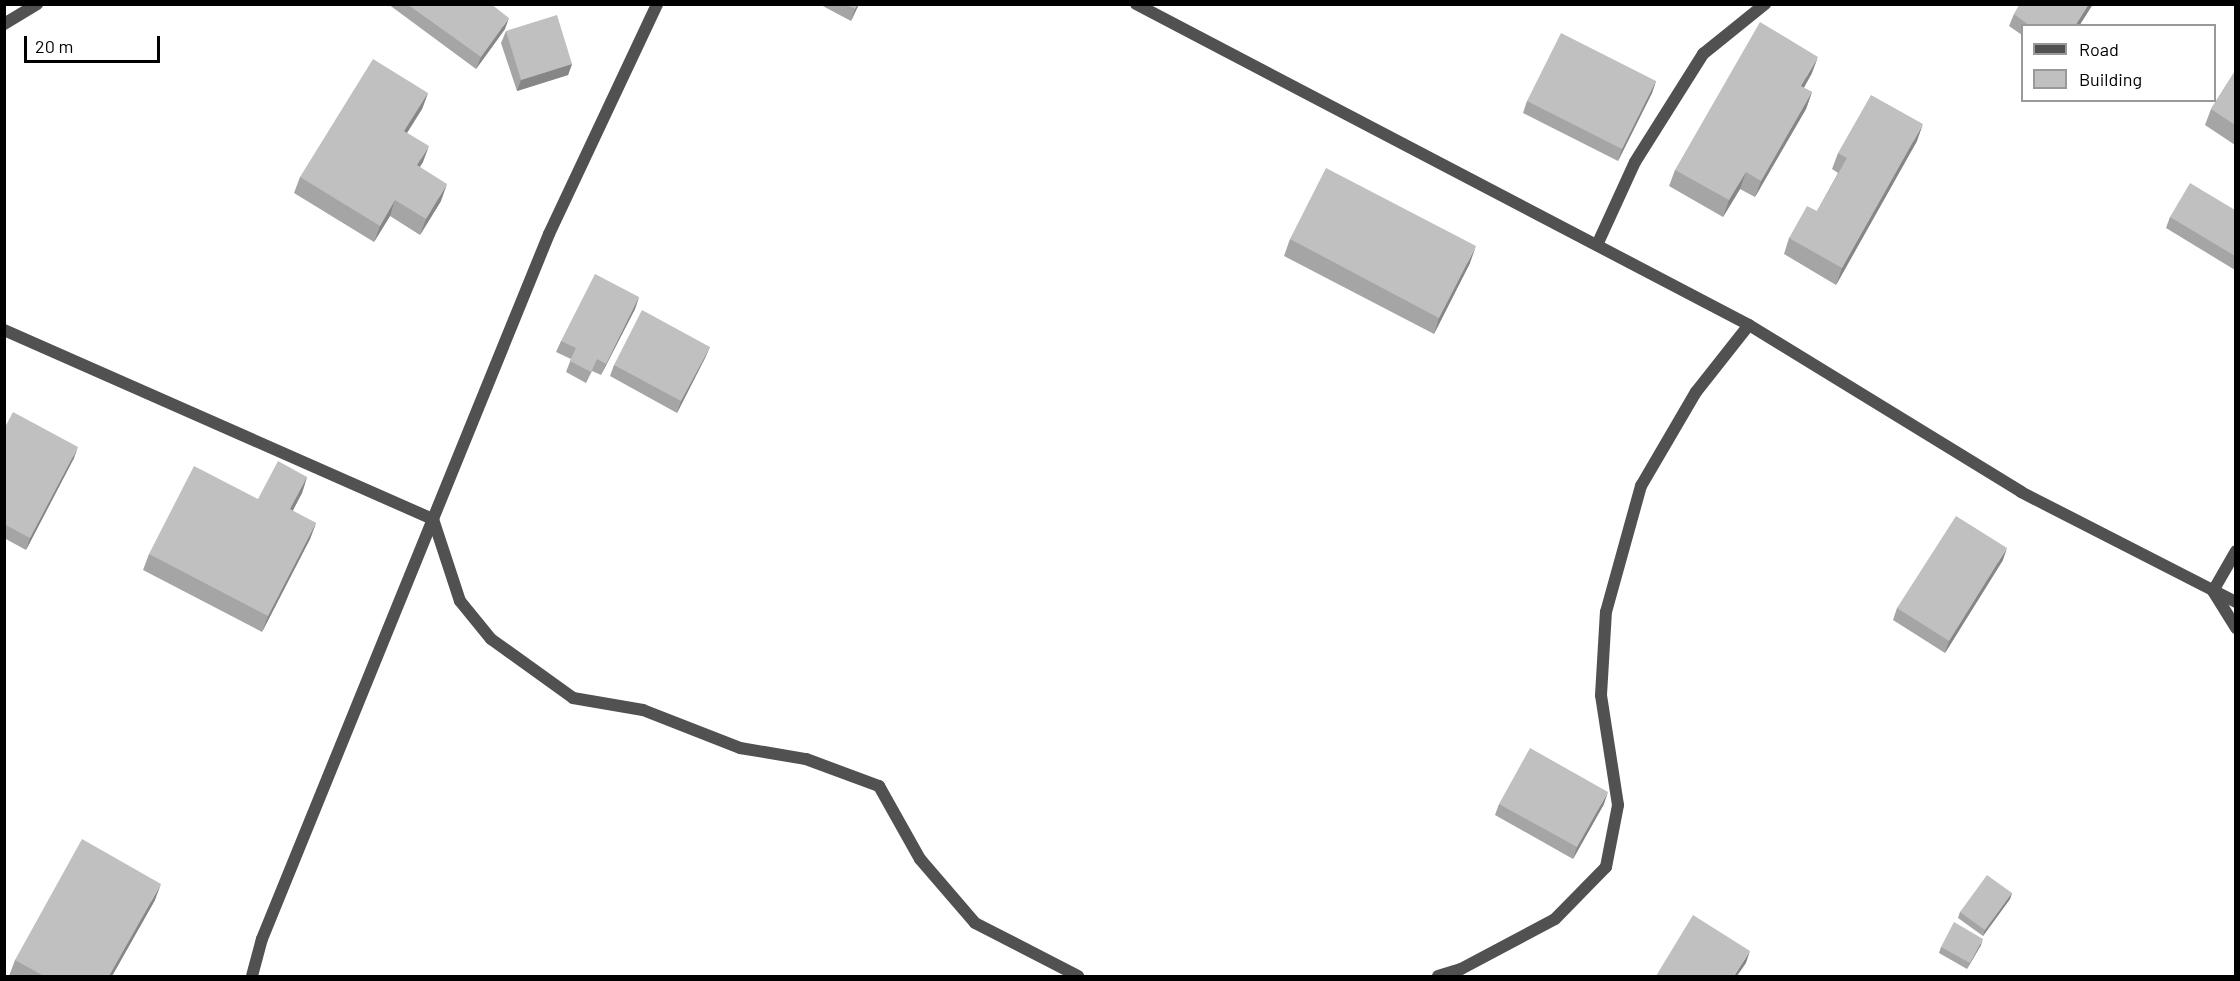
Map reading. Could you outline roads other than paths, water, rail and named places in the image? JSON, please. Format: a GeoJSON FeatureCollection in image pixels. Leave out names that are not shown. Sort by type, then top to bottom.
{"type":"FeatureCollection","features":[{"type":"Feature","properties":{"kind":"street"},"geometry":{"type":"LineString","coordinates":[[4,24],[37,4]]}},
{"type":"Feature","properties":{"kind":"street"},"geometry":{"type":"LineString","coordinates":[[252,976],[262,939],[549,234],[657,4]]}},
{"type":"Feature","properties":{"kind":"street"},"geometry":{"type":"LineString","coordinates":[[1136,4],[1749,325],[2021,492],[2235,602]]}},
{"type":"Feature","properties":{"kind":"street"},"geometry":{"type":"LineString","coordinates":[[1597,245],[1635,162],[1703,54],[1765,4]]}},
{"type":"Feature","properties":{"kind":"street"},"geometry":{"type":"LineString","coordinates":[[1438,976],[1461,969],[1555,919],[1606,867],[1618,806],[1601,695],[1606,612],[1641,486],[1696,392],[1749,325]]}},
{"type":"Feature","properties":{"kind":"street"},"geometry":{"type":"LineString","coordinates":[[4,330],[433,519],[460,601],[491,639],[573,698],[643,710],[740,748],[806,759],[879,786],[920,859],[975,923],[1078,976]]}},
{"type":"Feature","properties":{"kind":"street"},"geometry":{"type":"LineString","coordinates":[[2213,591],[2235,551]]}},
{"type":"Feature","properties":{"kind":"street"},"geometry":{"type":"LineString","coordinates":[[2213,591],[2235,628]]}}]}
